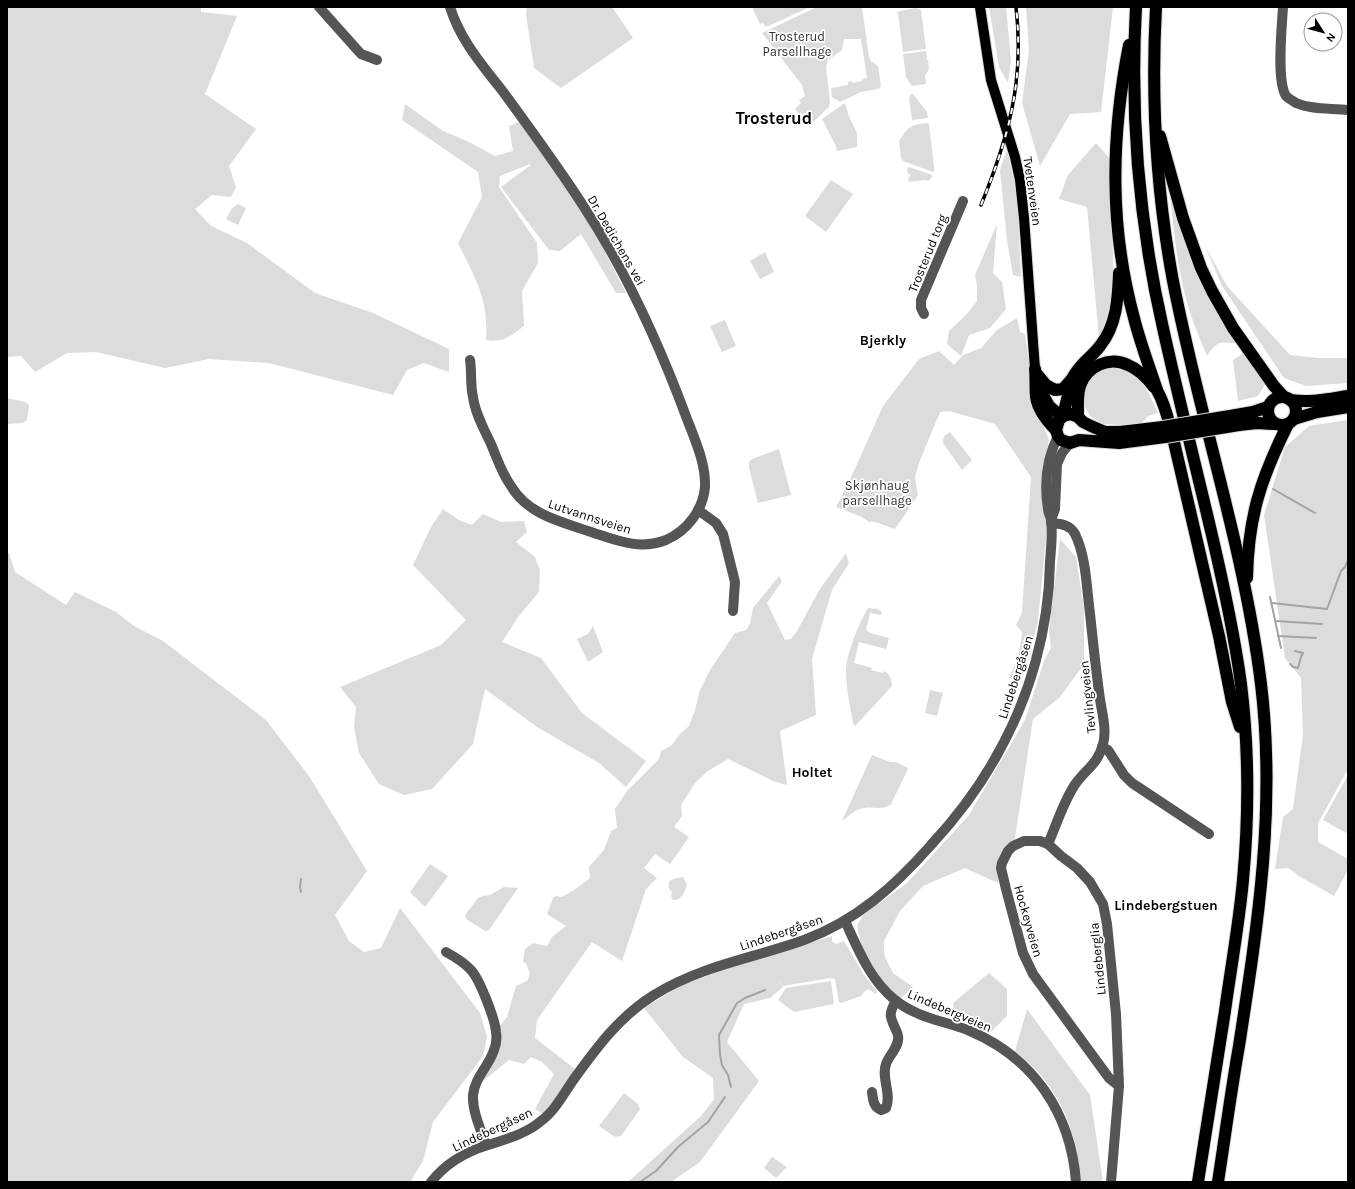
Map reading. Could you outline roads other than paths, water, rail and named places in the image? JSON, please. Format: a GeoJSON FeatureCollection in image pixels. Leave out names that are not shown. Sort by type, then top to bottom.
{"type":"FeatureCollection","features":[{"type":"Feature","properties":{"kind":"highway"},"geometry":{"type":"LineString","coordinates":[[1156,7],[1154,117],[1160,197],[1173,280],[1246,598],[1263,706],[1267,773],[1266,827],[1262,879],[1253,953],[1218,1182]]}},
{"type":"Feature","properties":{"kind":"highway"},"geometry":{"type":"LineString","coordinates":[[1136,8],[1122,85],[1116,147],[1115,190],[1120,257],[1134,318],[1166,411],[1171,430],[1224,655],[1232,702],[1246,746]]}},
{"type":"Feature","properties":{"kind":"highway"},"geometry":{"type":"LineString","coordinates":[[1136,8],[1134,83],[1136,146],[1141,199],[1149,255],[1162,326],[1208,519],[1230,622],[1241,682],[1246,746],[1248,800],[1243,882],[1236,937],[1198,1182]]}},
{"type":"Feature","properties":{"kind":"highway"},"geometry":{"type":"LineString","coordinates":[[1154,117],[1170,168],[1183,218],[1201,268],[1212,291],[1233,328],[1274,386],[1293,402],[1296,411],[1271,459],[1257,498],[1249,539],[1246,598]]}},
{"type":"Feature","properties":{"kind":"highway"},"geometry":{"type":"LineString","coordinates":[[1057,433],[1056,425],[1063,416],[1081,364],[1096,350],[1106,337],[1112,325],[1115,313],[1120,257]]}},
{"type":"Feature","properties":{"kind":"highway"},"geometry":{"type":"LineString","coordinates":[[1036,375],[1052,389],[1059,390],[1075,381],[1093,367],[1113,361],[1131,366],[1158,391]]}},
{"type":"Feature","properties":{"kind":"highway","name":"Tvetenveien"},"geometry":{"type":"LineString","coordinates":[[1036,375],[1049,406],[1063,416],[1071,414],[1098,429],[1113,433],[1164,432]]}},
{"type":"Feature","properties":{"kind":"highway","name":"Tvetenveien"},"geometry":{"type":"LineString","coordinates":[[1036,375],[1036,398],[1039,406],[1046,419],[1063,441],[1119,443],[1164,432],[1237,420],[1268,407]]}},
{"type":"Feature","properties":{"kind":"highway"},"geometry":{"type":"LineString","coordinates":[[1074,442],[1084,432],[1075,381]]}},
{"type":"Feature","properties":{"kind":"highway"},"geometry":{"type":"LineString","coordinates":[[1348,396],[1315,401],[1299,401],[1287,398],[1274,399],[1267,410],[1269,418],[1274,424],[1279,426],[1317,412],[1348,406]]}},
{"type":"Feature","properties":{"kind":"highway","name":"Tvetenveien"},"geometry":{"type":"LineString","coordinates":[[1237,420],[1274,424]]}},
{"type":"Feature","properties":{"kind":"main road","name":"Tvetenveien"},"geometry":{"type":"LineString","coordinates":[[980,7],[991,80],[1015,157],[1020,180],[1036,375]]}},
{"type":"Feature","properties":{"kind":"street"},"geometry":{"type":"LineString","coordinates":[[319,7],[361,54],[377,60]]}},
{"type":"Feature","properties":{"kind":"street","name":"Dr. Dedichens vei"},"geometry":{"type":"LineString","coordinates":[[450,7],[456,23],[470,48],[542,144],[586,208],[617,262],[644,314],[675,387],[701,458],[705,477],[705,487],[702,502],[698,510]]}},
{"type":"Feature","properties":{"kind":"street"},"geometry":{"type":"LineString","coordinates":[[1283,7],[1280,69],[1286,95],[1295,103],[1303,105],[1316,108],[1348,110]]}},
{"type":"Feature","properties":{"kind":"street","name":"Trosterud torg"},"geometry":{"type":"LineString","coordinates":[[924,314],[921,308],[921,300],[962,201]]}},
{"type":"Feature","properties":{"kind":"street","name":"Lutvannsveien"},"geometry":{"type":"LineString","coordinates":[[470,360],[473,398],[482,424],[509,484],[521,500],[533,509],[561,522],[611,539],[637,545],[657,543],[671,538],[684,529],[698,510]]}},
{"type":"Feature","properties":{"kind":"street","name":"Lindebergåsen"},"geometry":{"type":"LineString","coordinates":[[431,1182],[443,1169],[464,1154],[518,1134],[542,1121],[611,1031],[639,1005],[655,994],[690,976],[807,939],[832,929],[867,906],[886,891],[912,866],[938,837],[980,783],[1009,734],[1024,698],[1039,649],[1045,621],[1050,582],[1051,522],[1048,510],[1047,472],[1057,433]]}},
{"type":"Feature","properties":{"kind":"street","name":"Lindebergåsen"},"geometry":{"type":"LineString","coordinates":[[1051,522],[1055,509],[1057,464],[1062,453],[1074,442]]}},
{"type":"Feature","properties":{"kind":"street"},"geometry":{"type":"LineString","coordinates":[[698,510],[716,524],[723,534],[735,582],[733,611]]}},
{"type":"Feature","properties":{"kind":"street","name":"Tevlingveien"},"geometry":{"type":"LineString","coordinates":[[1051,522],[1064,524],[1070,528],[1075,533],[1080,548],[1085,572],[1104,728],[1102,747],[1108,750],[1124,775],[1132,784],[1210,834]]}},
{"type":"Feature","properties":{"kind":"street"},"geometry":{"type":"LineString","coordinates":[[1048,844],[1074,784],[1096,761],[1102,747]]}},
{"type":"Feature","properties":{"kind":"street","name":"Hockeyveien"},"geometry":{"type":"LineString","coordinates":[[1048,844],[1031,840],[1018,843],[1008,851],[1002,863],[1004,884],[1021,946],[1033,974],[1109,1078],[1119,1086]]}},
{"type":"Feature","properties":{"kind":"street","name":"Lindeberglia"},"geometry":{"type":"LineString","coordinates":[[1048,844],[1084,875],[1094,888],[1102,904],[1107,924],[1116,1014],[1119,1086],[1110,1182]]}},
{"type":"Feature","properties":{"kind":"street","name":"Lindebergveien"},"geometry":{"type":"LineString","coordinates":[[844,922],[874,978],[883,990],[896,1001],[919,1014],[964,1029],[984,1038],[1012,1055],[1027,1069],[1050,1098],[1062,1121],[1071,1146],[1076,1182]]}},
{"type":"Feature","properties":{"kind":"street"},"geometry":{"type":"LineString","coordinates":[[446,952],[456,956],[476,976],[494,1021],[496,1040],[494,1050],[476,1082],[473,1095],[476,1112],[486,1145]]}},
{"type":"Feature","properties":{"kind":"street"},"geometry":{"type":"LineString","coordinates":[[872,1092],[876,1107],[881,1110],[886,1108],[888,1095],[884,1072],[886,1064],[898,1042],[898,1036],[890,1016],[890,1011],[896,1001]]}},
{"type":"Feature","properties":{"kind":"waterway"},"geometry":{"type":"LineString","coordinates":[[1273,489],[1315,513]]}},
{"type":"Feature","properties":{"kind":"waterway"},"geometry":{"type":"LineString","coordinates":[[1272,603],[1327,609],[1341,571],[1347,562]]}},
{"type":"Feature","properties":{"kind":"waterway"},"geometry":{"type":"LineString","coordinates":[[1270,597],[1281,648]]}},
{"type":"Feature","properties":{"kind":"waterway"},"geometry":{"type":"LineString","coordinates":[[1276,621],[1322,624]]}},
{"type":"Feature","properties":{"kind":"waterway"},"geometry":{"type":"LineString","coordinates":[[1278,636],[1316,638]]}},
{"type":"Feature","properties":{"kind":"waterway"},"geometry":{"type":"LineString","coordinates":[[1290,664],[1293,667],[1298,668],[1303,653],[1295,651]]}},
{"type":"Feature","properties":{"kind":"waterway"},"geometry":{"type":"LineString","coordinates":[[301,879],[301,892]]}},
{"type":"Feature","properties":{"kind":"waterway"},"geometry":{"type":"LineString","coordinates":[[731,1087],[728,1075],[722,1065],[719,1035],[737,1003],[765,990]]}},
{"type":"Feature","properties":{"kind":"waterway"},"geometry":{"type":"LineString","coordinates":[[640,1182],[656,1171],[678,1147],[708,1122],[725,1097]]}},
{"type":"Feature","properties":{"kind":"railway"},"geometry":{"type":"LineString","coordinates":[[981,205],[1003,146],[1014,100],[1018,56],[1018,26],[1016,7]]}},
{"type":"Feature","properties":{"kind":"district","name":"Trosterud"},"geometry":{"type":"Point","coordinates":[774,118]}},
{"type":"Feature","properties":{"kind":"district","name":"Bjerkly"},"geometry":{"type":"Point","coordinates":[883,340]}},
{"type":"Feature","properties":{"kind":"district","name":"Holtet"},"geometry":{"type":"Point","coordinates":[812,772]}},
{"type":"Feature","properties":{"kind":"district","name":"Lindebergstuen"},"geometry":{"type":"Point","coordinates":[1166,905]}},
{"type":"Feature","properties":{"kind":"park label","name":"Trosterud Parsellhage"},"geometry":{"type":"Point","coordinates":[797,44]}},
{"type":"Feature","properties":{"kind":"park label","name":"Skjønhaug parsellhage"},"geometry":{"type":"Point","coordinates":[877,492]}}]}
